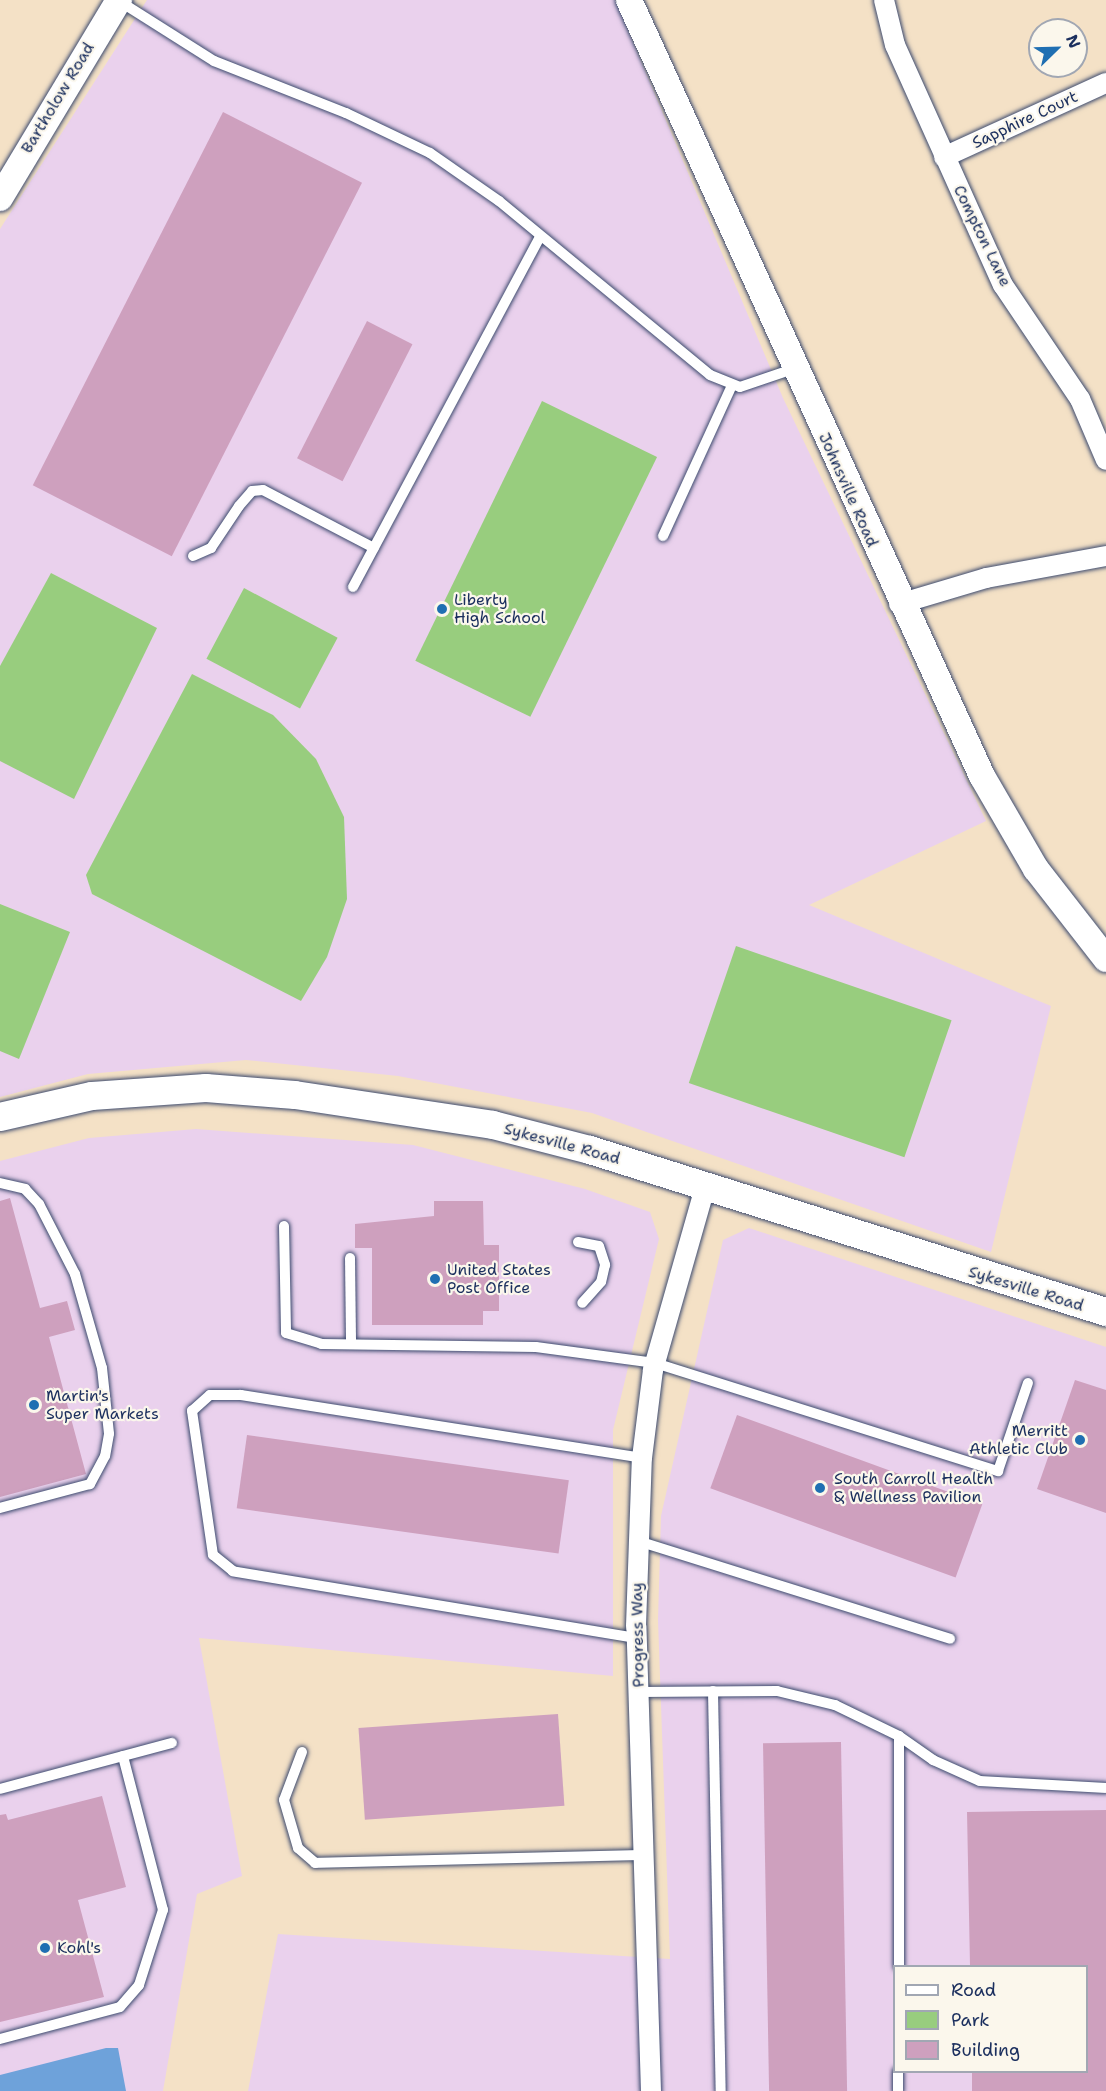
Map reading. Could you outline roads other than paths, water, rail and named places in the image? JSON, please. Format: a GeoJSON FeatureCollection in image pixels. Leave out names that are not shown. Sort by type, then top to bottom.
{"type":"FeatureCollection","features":[{"type":"Feature","properties":{"kind":"main road","name":"Sykesville Road"},"geometry":{"type":"LineString","coordinates":[[0,1117],[131,1091],[295,1095],[493,1125],[705,1187],[1106,1312]]}},
{"type":"Feature","properties":{"kind":"street","name":"Johnsville Road"},"geometry":{"type":"LineString","coordinates":[[629,0],[899,604],[1013,831],[1106,959]]}},
{"type":"Feature","properties":{"kind":"street","name":"Compton Lane"},"geometry":{"type":"LineString","coordinates":[[884,0],[895,45],[1004,285],[1080,399],[1106,460]]}},
{"type":"Feature","properties":{"kind":"street","name":"Bartholow Road"},"geometry":{"type":"LineString","coordinates":[[0,198],[119,1]]}},
{"type":"Feature","properties":{"kind":"street","name":"Sapphire Court"},"geometry":{"type":"LineString","coordinates":[[944,157],[1106,84]]}},
{"type":"Feature","properties":{"kind":"street"},"geometry":{"type":"LineString","coordinates":[[899,604],[975,581],[1106,556]]}},
{"type":"Feature","properties":{"kind":"street","name":"Progress Way"},"geometry":{"type":"LineString","coordinates":[[651,2091],[647,1855],[636,1638],[642,1458],[654,1363],[705,1187]]}},
{"type":"Feature","properties":{"kind":"lane"},"geometry":{"type":"LineString","coordinates":[[119,1],[214,61],[346,113],[430,153],[540,237],[710,375],[732,385],[754,384],[793,369]]}},
{"type":"Feature","properties":{"kind":"lane"},"geometry":{"type":"LineString","coordinates":[[353,587],[540,237]]}},
{"type":"Feature","properties":{"kind":"lane"},"geometry":{"type":"LineString","coordinates":[[663,536],[732,385]]}},
{"type":"Feature","properties":{"kind":"lane"},"geometry":{"type":"LineString","coordinates":[[193,556],[211,548],[252,491],[263,490],[374,548]]}},
{"type":"Feature","properties":{"kind":"lane"},"geometry":{"type":"LineString","coordinates":[[0,1183],[25,1189],[39,1204],[75,1274],[102,1368],[109,1434],[105,1456],[90,1484],[0,1508]]}},
{"type":"Feature","properties":{"kind":"lane"},"geometry":{"type":"LineString","coordinates":[[284,1226],[286,1333],[321,1344],[536,1347],[654,1363],[998,1471],[1028,1383]]}},
{"type":"Feature","properties":{"kind":"lane"},"geometry":{"type":"LineString","coordinates":[[578,1242],[599,1246],[605,1265],[601,1282],[582,1303]]}},
{"type":"Feature","properties":{"kind":"lane"},"geometry":{"type":"LineString","coordinates":[[350,1258],[351,1343]]}},
{"type":"Feature","properties":{"kind":"lane"},"geometry":{"type":"LineString","coordinates":[[636,1638],[233,1571],[213,1555],[192,1411],[210,1395],[241,1395],[642,1458]]}},
{"type":"Feature","properties":{"kind":"lane"},"geometry":{"type":"LineString","coordinates":[[638,1541],[950,1639]]}},
{"type":"Feature","properties":{"kind":"lane"},"geometry":{"type":"LineString","coordinates":[[639,1692],[713,1691],[807,1697],[900,1736],[933,1760],[980,1781],[1106,1788]]}},
{"type":"Feature","properties":{"kind":"lane"},"geometry":{"type":"LineString","coordinates":[[713,1691],[722,2091]]}},
{"type":"Feature","properties":{"kind":"lane"},"geometry":{"type":"LineString","coordinates":[[899,1965],[900,1736]]}},
{"type":"Feature","properties":{"kind":"lane"},"geometry":{"type":"LineString","coordinates":[[0,1789],[172,1743]]}},
{"type":"Feature","properties":{"kind":"lane"},"geometry":{"type":"LineString","coordinates":[[302,1752],[285,1800],[298,1848],[315,1863],[647,1855]]}},
{"type":"Feature","properties":{"kind":"lane"},"geometry":{"type":"LineString","coordinates":[[0,2039],[120,2007],[139,1985],[162,1910],[123,1756]]}},
{"type":"Feature","properties":{"kind":"lane"},"geometry":{"type":"LineString","coordinates":[[898,2073],[898,2091]]}},
{"type":"Feature","properties":{"kind":"water"},"geometry":{"type":"Polygon","coordinates":[[[106,2048],[118,2048],[126,2091],[0,2091],[0,2075],[106,2048]]]}},
{"type":"Feature","properties":{"kind":"place","name":"Liberty High School"},"geometry":{"type":"Point","coordinates":[442,609]}},
{"type":"Feature","properties":{"kind":"place","name":"United States Post Office"},"geometry":{"type":"Point","coordinates":[435,1279]}},
{"type":"Feature","properties":{"kind":"place","name":"Martin's Super Markets"},"geometry":{"type":"Point","coordinates":[34,1405]}},
{"type":"Feature","properties":{"kind":"place","name":"Merritt Athletic Club"},"geometry":{"type":"Point","coordinates":[1080,1440]}},
{"type":"Feature","properties":{"kind":"place","name":"South Carroll Health & Wellness Pavilion"},"geometry":{"type":"Point","coordinates":[820,1488]}},
{"type":"Feature","properties":{"kind":"place","name":"Kohl's"},"geometry":{"type":"Point","coordinates":[45,1948]}}]}
